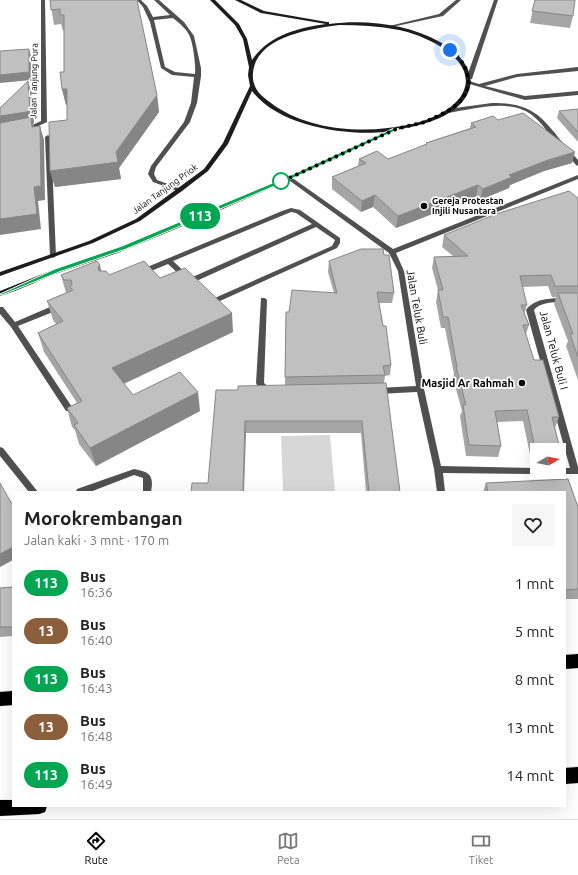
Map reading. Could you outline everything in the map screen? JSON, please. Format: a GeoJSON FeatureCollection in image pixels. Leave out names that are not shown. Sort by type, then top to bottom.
{"type":"FeatureCollection","features":[{"type":"Feature","properties":{"kind":"highway"},"geometry":{"type":"LineString","coordinates":[[566,662],[578,661]]}},
{"type":"Feature","properties":{"kind":"highway"},"geometry":{"type":"LineString","coordinates":[[0,699],[12,698]]}},
{"type":"Feature","properties":{"kind":"highway"},"geometry":{"type":"LineString","coordinates":[[566,776],[578,775]]}},
{"type":"Feature","properties":{"kind":"highway"},"geometry":{"type":"LineString","coordinates":[[0,808],[20,807]]}},
{"type":"Feature","properties":{"kind":"main road"},"geometry":{"type":"LineString","coordinates":[[212,0],[237,24],[245,39],[251,66]]}},
{"type":"Feature","properties":{"kind":"main road"},"geometry":{"type":"LineString","coordinates":[[237,0],[263,12],[339,24],[387,27],[422,36],[450,50],[463,64],[469,81],[466,93],[459,103],[448,111],[422,123],[396,129],[373,131],[326,128],[304,122],[285,115],[270,106],[259,96],[252,86],[249,76],[251,66],[260,52],[275,41],[304,30],[339,24]]}},
{"type":"Feature","properties":{"kind":"main road","name":"Jalan Tanjung Priok"},"geometry":{"type":"LineString","coordinates":[[0,274],[91,242],[138,220],[180,190],[206,170],[226,143],[252,86]]}},
{"type":"Feature","properties":{"kind":"main road"},"geometry":{"type":"LineString","coordinates":[[0,294],[57,271],[124,248],[289,178],[396,129]]}},
{"type":"Feature","properties":{"kind":"street","name":"Jalan Tanjung Pura"},"geometry":{"type":"LineString","coordinates":[[19,131],[33,128],[44,122],[44,0]]}},
{"type":"Feature","properties":{"kind":"street"},"geometry":{"type":"LineString","coordinates":[[139,0],[145,6],[151,19],[165,70],[177,74],[198,76]]}},
{"type":"Feature","properties":{"kind":"street"},"geometry":{"type":"LineString","coordinates":[[156,0],[182,23],[192,36],[198,68],[194,103],[187,122],[153,168],[151,174],[155,181],[180,190]]}},
{"type":"Feature","properties":{"kind":"street"},"geometry":{"type":"LineString","coordinates":[[387,27],[441,15],[459,0]]}},
{"type":"Feature","properties":{"kind":"street"},"geometry":{"type":"LineString","coordinates":[[496,0],[469,81],[510,95],[525,98],[578,93]]}},
{"type":"Feature","properties":{"kind":"street"},"geometry":{"type":"LineString","coordinates":[[151,19],[174,16]]}},
{"type":"Feature","properties":{"kind":"street"},"geometry":{"type":"LineString","coordinates":[[481,85],[503,77],[515,75],[578,69]]}},
{"type":"Feature","properties":{"kind":"street"},"geometry":{"type":"LineString","coordinates":[[448,111],[495,104],[516,106],[526,110],[533,114],[578,164]]}},
{"type":"Feature","properties":{"kind":"street"},"geometry":{"type":"LineString","coordinates":[[48,137],[53,256]]}},
{"type":"Feature","properties":{"kind":"street"},"geometry":{"type":"LineString","coordinates":[[392,252],[403,246],[578,177]]}},
{"type":"Feature","properties":{"kind":"street","name":"Jalan Teluk Buli"},"geometry":{"type":"LineString","coordinates":[[289,178],[392,252],[401,271],[420,389],[438,469],[440,491]]}},
{"type":"Feature","properties":{"kind":"street"},"geometry":{"type":"LineString","coordinates":[[135,275],[291,210],[298,212],[338,239],[338,243],[335,247],[211,303]]}},
{"type":"Feature","properties":{"kind":"street"},"geometry":{"type":"LineString","coordinates":[[169,261],[193,284],[317,224]]}},
{"type":"Feature","properties":{"kind":"street"},"geometry":{"type":"LineString","coordinates":[[263,300],[260,383],[265,390],[278,392]]}},
{"type":"Feature","properties":{"kind":"street","name":"Jalan Teluk Buli I"},"geometry":{"type":"LineString","coordinates":[[577,471],[530,310],[534,306],[546,302],[578,301]]}},
{"type":"Feature","properties":{"kind":"street"},"geometry":{"type":"LineString","coordinates":[[14,324],[65,305]]}},
{"type":"Feature","properties":{"kind":"street"},"geometry":{"type":"LineString","coordinates":[[0,310],[14,324],[69,409]]}},
{"type":"Feature","properties":{"kind":"street"},"geometry":{"type":"LineString","coordinates":[[369,391],[420,389]]}},
{"type":"Feature","properties":{"kind":"street"},"geometry":{"type":"LineString","coordinates":[[0,450],[33,491]]}},
{"type":"Feature","properties":{"kind":"street"},"geometry":{"type":"LineString","coordinates":[[438,469],[530,471]]}},
{"type":"Feature","properties":{"kind":"street"},"geometry":{"type":"LineString","coordinates":[[566,471],[577,471]]}},
{"type":"Feature","properties":{"kind":"street"},"geometry":{"type":"LineString","coordinates":[[83,491],[134,472],[140,472],[144,474],[148,480],[148,491]]}},
{"type":"Feature","properties":{"kind":"shaded area"},"geometry":{"type":"Polygon","coordinates":[[[330,435],[335,491],[283,491],[281,436],[330,435]]]}},
{"type":"Feature","properties":{"kind":"building"},"geometry":{"type":"Polygon","coordinates":[[[50,0],[137,0],[157,95],[116,152],[118,162],[50,171],[49,122],[67,120],[67,89],[62,89],[60,72],[64,72],[64,15],[60,15],[60,9],[51,10],[50,0]]]}},
{"type":"Feature","properties":{"kind":"building"},"geometry":{"type":"Polygon","coordinates":[[[535,0],[575,0],[573,16],[532,11],[535,0]]]}},
{"type":"Feature","properties":{"kind":"building"},"geometry":{"type":"Polygon","coordinates":[[[29,49],[29,72],[0,75],[0,51],[29,49]]]}},
{"type":"Feature","properties":{"kind":"building"},"geometry":{"type":"Polygon","coordinates":[[[28,81],[30,110],[27,112],[0,116],[0,108],[28,81]]]}},
{"type":"Feature","properties":{"kind":"building"},"geometry":{"type":"Polygon","coordinates":[[[578,109],[578,132],[559,111],[578,109]]]}},
{"type":"Feature","properties":{"kind":"building"},"geometry":{"type":"Polygon","coordinates":[[[523,113],[575,152],[548,160],[509,175],[512,177],[483,189],[478,185],[398,216],[375,195],[362,201],[332,177],[366,163],[359,159],[377,151],[388,159],[427,144],[426,143],[476,127],[471,123],[493,116],[498,120],[523,113]]]}},
{"type":"Feature","properties":{"kind":"building"},"geometry":{"type":"Polygon","coordinates":[[[31,117],[32,127],[40,126],[41,186],[34,187],[37,214],[0,219],[0,123],[31,117]]]}},
{"type":"Feature","properties":{"kind":"building"},"geometry":{"type":"Polygon","coordinates":[[[569,191],[578,198],[578,286],[555,286],[551,275],[520,276],[527,305],[521,305],[529,325],[523,325],[534,360],[543,360],[559,417],[552,417],[558,443],[534,443],[527,410],[495,411],[501,446],[469,445],[463,405],[466,405],[456,367],[448,317],[443,317],[438,290],[443,290],[434,257],[468,256],[444,235],[496,214],[569,191]]]}},
{"type":"Feature","properties":{"kind":"building"},"geometry":{"type":"Polygon","coordinates":[[[361,249],[383,249],[384,255],[389,255],[394,293],[377,292],[383,326],[386,326],[391,365],[383,366],[385,375],[285,377],[286,312],[289,312],[292,290],[337,293],[329,261],[361,249]]]}},
{"type":"Feature","properties":{"kind":"building"},"geometry":{"type":"Polygon","coordinates":[[[97,261],[100,265],[98,267],[99,271],[106,271],[109,275],[144,261],[160,278],[185,268],[232,313],[112,368],[133,395],[180,372],[198,392],[90,448],[74,425],[78,423],[67,408],[82,401],[38,333],[63,321],[47,301],[73,290],[70,287],[72,284],[71,280],[64,280],[61,275],[97,261]]]}},
{"type":"Feature","properties":{"kind":"building"},"geometry":{"type":"Polygon","coordinates":[[[558,293],[578,293],[578,357],[570,334],[573,334],[558,293]]]}},
{"type":"Feature","properties":{"kind":"building"},"geometry":{"type":"Polygon","coordinates":[[[386,383],[400,491],[369,491],[362,421],[245,421],[243,491],[191,491],[192,483],[208,483],[216,390],[238,390],[238,386],[386,383]]]}},
{"type":"Feature","properties":{"kind":"building"},"geometry":{"type":"Polygon","coordinates":[[[568,479],[578,507],[578,589],[566,590],[566,491],[488,491],[486,483],[568,479]]]}},
{"type":"Feature","properties":{"kind":"building"},"geometry":{"type":"Polygon","coordinates":[[[0,483],[12,504],[12,548],[0,554],[0,483]]]}},
{"type":"Feature","properties":{"kind":"building"},"geometry":{"type":"Polygon","coordinates":[[[12,587],[12,627],[0,627],[0,588],[12,587]]]}},
{"type":"Feature","properties":{"kind":"bus line","name":"113"},"geometry":{"type":"LineString","coordinates":[[0,294],[57,271],[124,248],[289,178],[396,129]]}},
{"type":"Feature","properties":{"kind":"place","name":"Gereja Protestan Injili Nusantara"},"geometry":{"type":"Point","coordinates":[424,206]}},
{"type":"Feature","properties":{"kind":"place","name":"Masjid Ar Rahmah"},"geometry":{"type":"Point","coordinates":[522,383]}},
{"type":"Feature","properties":{"kind":"route"},"geometry":{"type":"LineString","coordinates":[[281,181],[276,184],[396,129],[416,125],[434,119],[459,103],[466,93],[469,79],[466,69],[460,59],[450,50]]}}]}
